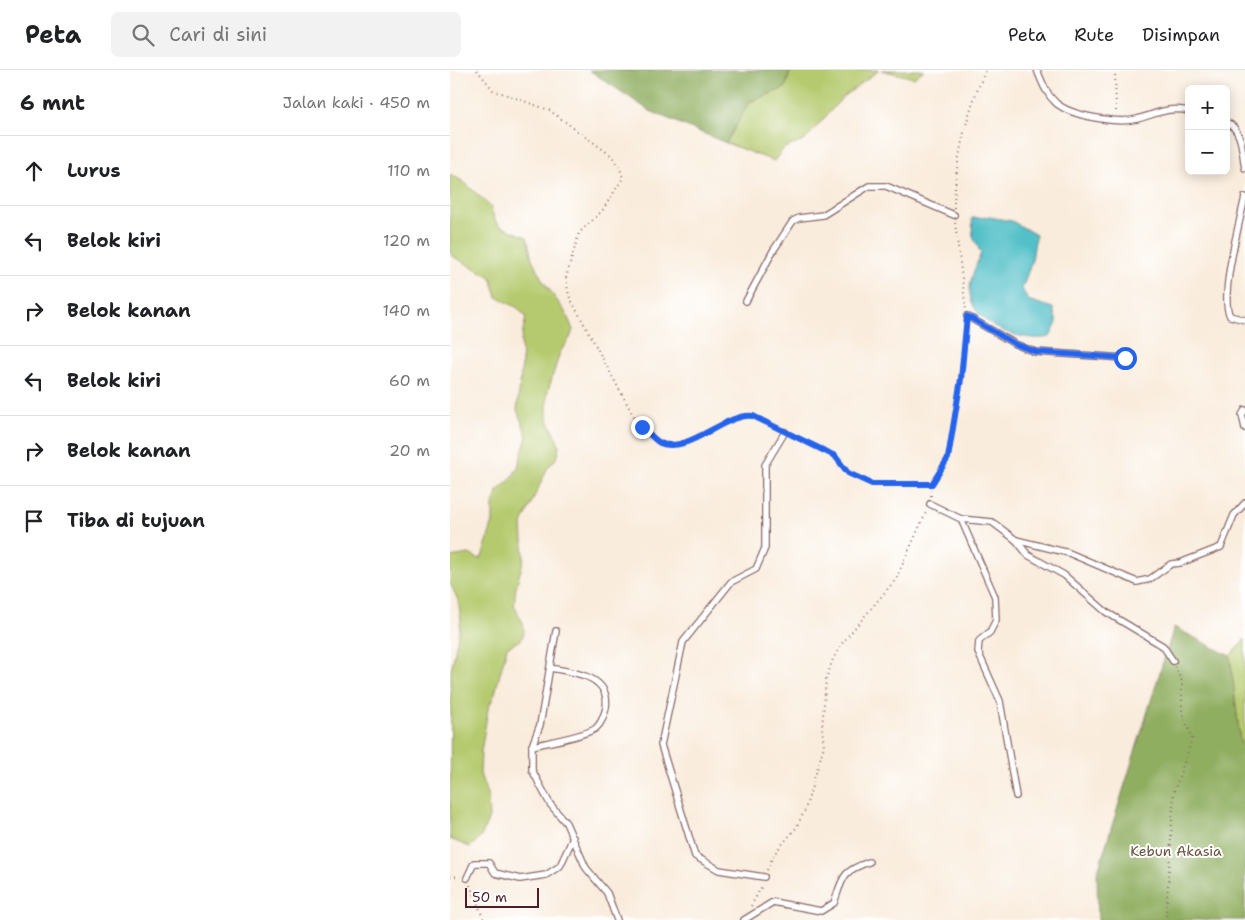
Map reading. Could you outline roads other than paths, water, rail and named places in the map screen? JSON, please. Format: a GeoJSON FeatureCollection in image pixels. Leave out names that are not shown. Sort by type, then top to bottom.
{"type":"FeatureCollection","features":[{"type":"Feature","properties":{"kind":"lane"},"geometry":{"type":"LineString","coordinates":[[1037,70],[1047,94],[1057,104],[1077,113],[1116,120],[1136,119],[1176,108],[1185,110]]}},
{"type":"Feature","properties":{"kind":"lane"},"geometry":{"type":"LineString","coordinates":[[1230,124],[1236,128],[1239,136],[1245,168]]}},
{"type":"Feature","properties":{"kind":"lane"},"geometry":{"type":"LineString","coordinates":[[746,301],[772,251],[793,221],[799,218],[823,215],[868,186],[886,186],[954,215]]}},
{"type":"Feature","properties":{"kind":"lane"},"geometry":{"type":"LineString","coordinates":[[1245,197],[1228,282],[1227,310],[1230,316],[1245,320]]}},
{"type":"Feature","properties":{"kind":"lane"},"geometry":{"type":"LineString","coordinates":[[967,316],[1015,344],[1036,352],[1125,358]]}},
{"type":"Feature","properties":{"kind":"lane"},"geometry":{"type":"LineString","coordinates":[[1245,410],[1242,415],[1245,428]]}},
{"type":"Feature","properties":{"kind":"lane"},"geometry":{"type":"LineString","coordinates":[[764,877],[719,870],[695,856],[661,746],[683,642],[731,582],[756,569],[765,548],[765,465],[785,432]]}},
{"type":"Feature","properties":{"kind":"lane"},"geometry":{"type":"LineString","coordinates":[[1016,540],[1069,553],[1138,582],[1150,579],[1170,564],[1180,564],[1221,547],[1234,515],[1245,502]]}},
{"type":"Feature","properties":{"kind":"lane"},"geometry":{"type":"LineString","coordinates":[[930,504],[961,519],[992,522],[1016,540],[1028,555],[1064,575],[1106,612],[1163,646],[1173,661]]}},
{"type":"Feature","properties":{"kind":"lane"},"geometry":{"type":"LineString","coordinates":[[961,519],[995,596],[996,620],[990,632],[979,641],[978,652],[1000,701],[1016,796]]}},
{"type":"Feature","properties":{"kind":"lane"},"geometry":{"type":"LineString","coordinates":[[556,631],[540,726],[532,746],[532,770],[550,804],[566,822],[586,868],[607,893],[617,920]]}},
{"type":"Feature","properties":{"kind":"lane"},"geometry":{"type":"LineString","coordinates":[[532,746],[595,730],[603,720],[606,706],[602,687],[591,677],[550,668]]}},
{"type":"Feature","properties":{"kind":"lane"},"geometry":{"type":"LineString","coordinates":[[467,878],[474,863],[489,863],[495,872],[520,879],[546,875],[560,866],[573,838]]}},
{"type":"Feature","properties":{"kind":"lane"},"geometry":{"type":"LineString","coordinates":[[744,920],[772,902],[787,903],[821,911],[834,903],[843,875],[851,868],[869,862]]}},
{"type":"Feature","properties":{"kind":"water"},"geometry":{"type":"Polygon","coordinates":[[[989,217],[1012,221],[1036,235],[1032,260],[1022,289],[1028,300],[1053,308],[1057,323],[1050,337],[1027,337],[1001,330],[980,315],[973,305],[970,294],[971,283],[981,253],[973,237],[972,218],[989,217]]]}},
{"type":"Feature","properties":{"kind":"park label","name":"Kebun Akasia"},"geometry":{"type":"Point","coordinates":[1176,851]}}]}
